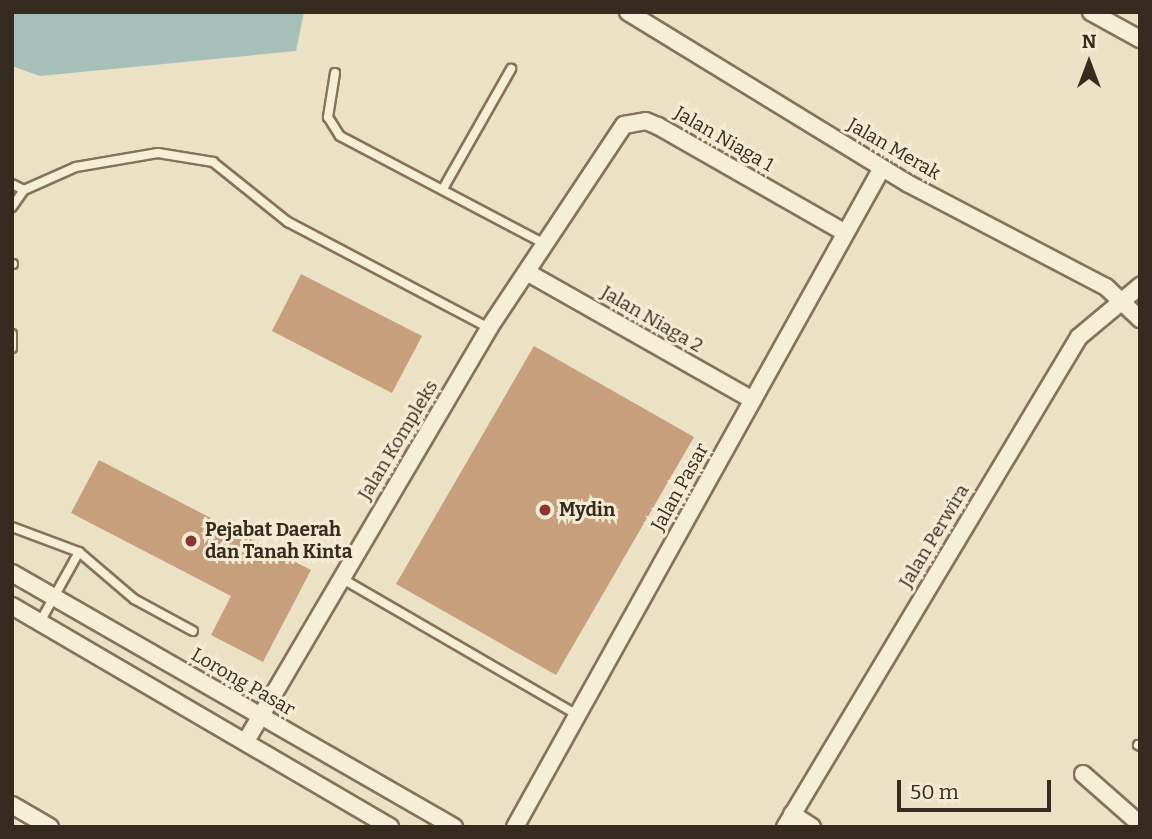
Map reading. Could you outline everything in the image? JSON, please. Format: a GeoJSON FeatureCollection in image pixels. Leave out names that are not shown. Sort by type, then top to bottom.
{"type":"FeatureCollection","features":[{"type":"Feature","properties":{"kind":"street","name":"Jalan Merak"},"geometry":{"type":"LineString","coordinates":[[628,12],[882,168],[1125,302],[1140,319]]}},
{"type":"Feature","properties":{"kind":"street"},"geometry":{"type":"LineString","coordinates":[[1091,12],[1140,39]]}},
{"type":"Feature","properties":{"kind":"street","name":"Jalan Niaga 1"},"geometry":{"type":"LineString","coordinates":[[530,274],[615,133],[633,121],[658,126],[845,232]]}},
{"type":"Feature","properties":{"kind":"street","name":"Jalan Pasar"},"geometry":{"type":"LineString","coordinates":[[514,827],[882,168]]}},
{"type":"Feature","properties":{"kind":"street","name":"Jalan Kompleks"},"geometry":{"type":"LineString","coordinates":[[247,741],[489,328],[530,274]]}},
{"type":"Feature","properties":{"kind":"street","name":"Jalan Niaga 2"},"geometry":{"type":"LineString","coordinates":[[530,274],[753,400]]}},
{"type":"Feature","properties":{"kind":"street","name":"Jalan Perwira"},"geometry":{"type":"LineString","coordinates":[[789,821],[1079,337],[1105,310],[1125,302],[1140,286]]}},
{"type":"Feature","properties":{"kind":"street"},"geometry":{"type":"LineString","coordinates":[[19,578],[12,607],[247,741],[390,827]]}},
{"type":"Feature","properties":{"kind":"street","name":"Lorong Pasar"},"geometry":{"type":"LineString","coordinates":[[19,578],[454,827]]}},
{"type":"Feature","properties":{"kind":"street"},"geometry":{"type":"LineString","coordinates":[[1083,774],[1140,824]]}},
{"type":"Feature","properties":{"kind":"street"},"geometry":{"type":"LineString","coordinates":[[12,805],[50,827]]}},
{"type":"Feature","properties":{"kind":"street"},"geometry":{"type":"LineString","coordinates":[[789,821],[812,827]]}},
{"type":"Feature","properties":{"kind":"lane"},"geometry":{"type":"LineString","coordinates":[[444,187],[511,69]]}},
{"type":"Feature","properties":{"kind":"lane"},"geometry":{"type":"LineString","coordinates":[[335,73],[328,117],[340,136],[444,187],[547,246]]}},
{"type":"Feature","properties":{"kind":"lane"},"geometry":{"type":"LineString","coordinates":[[12,207],[23,190],[76,167],[158,153],[214,162],[288,222],[489,328]]}},
{"type":"Feature","properties":{"kind":"lane"},"geometry":{"type":"LineString","coordinates":[[12,184],[23,190]]}},
{"type":"Feature","properties":{"kind":"lane"},"geometry":{"type":"LineString","coordinates":[[12,334],[12,348]]}},
{"type":"Feature","properties":{"kind":"lane"},"geometry":{"type":"LineString","coordinates":[[12,527],[79,552],[134,599],[193,631]]}},
{"type":"Feature","properties":{"kind":"lane"},"geometry":{"type":"LineString","coordinates":[[40,622],[79,552]]}},
{"type":"Feature","properties":{"kind":"lane"},"geometry":{"type":"LineString","coordinates":[[341,578],[577,715]]}},
{"type":"Feature","properties":{"kind":"water"},"geometry":{"type":"Polygon","coordinates":[[[12,12],[304,12],[296,51],[40,76],[12,66],[12,12]]]}},
{"type":"Feature","properties":{"kind":"building"},"geometry":{"type":"Polygon","coordinates":[[[301,274],[422,336],[392,393],[272,331],[301,274]]]}},
{"type":"Feature","properties":{"kind":"building","name":"Mydin"},"geometry":{"type":"Polygon","coordinates":[[[534,346],[694,437],[556,675],[396,584],[534,346]]]}},
{"type":"Feature","properties":{"kind":"building","name":"Pejabat Daerah dan Tanah Kinta"},"geometry":{"type":"Polygon","coordinates":[[[99,460],[311,570],[263,662],[211,635],[231,596],[71,513],[99,460]]]}},
{"type":"Feature","properties":{"kind":"place","name":"Mydin"},"geometry":{"type":"Point","coordinates":[545,510]}},
{"type":"Feature","properties":{"kind":"place","name":"Pejabat Daerah dan Tanah Kinta"},"geometry":{"type":"Point","coordinates":[191,541]}}]}
